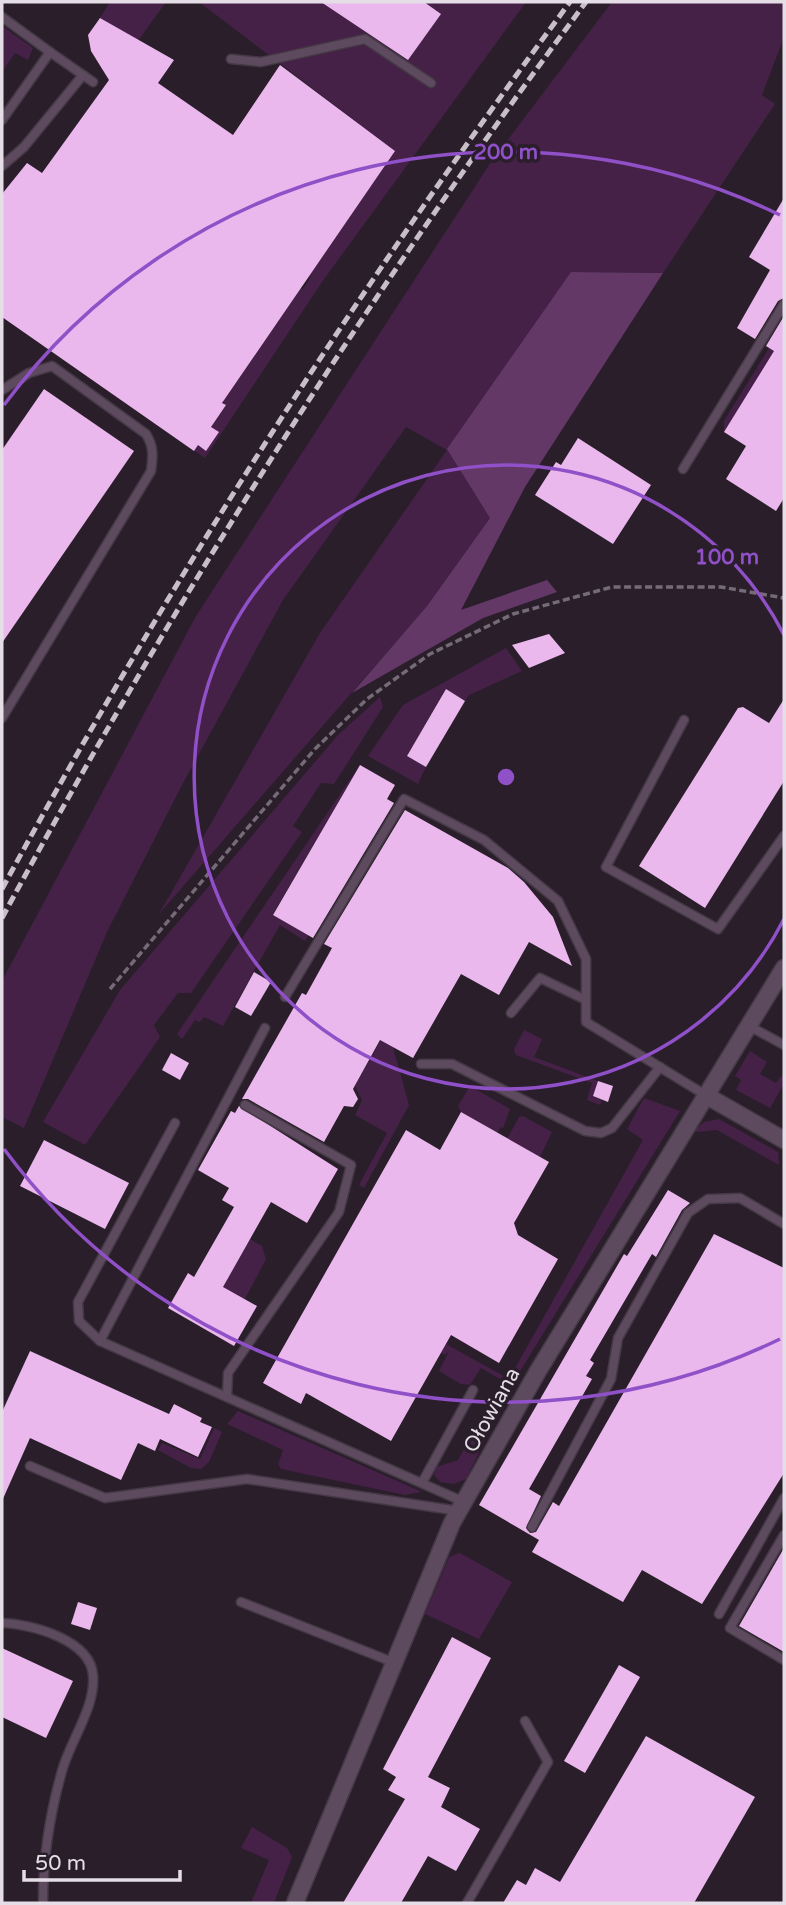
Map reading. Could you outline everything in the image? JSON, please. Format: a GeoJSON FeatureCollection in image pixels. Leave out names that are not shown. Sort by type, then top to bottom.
{"type":"FeatureCollection","features":[{"type":"Feature","properties":{"kind":"street","name":"Ołowiana"},"geometry":{"type":"LineString","coordinates":[[295,1903],[462,1506],[538,1371],[784,968]]}},
{"type":"Feature","properties":{"kind":"street"},"geometry":{"type":"LineString","coordinates":[[707,1096],[784,1140]]}},
{"type":"Feature","properties":{"kind":"lane"},"geometry":{"type":"LineString","coordinates":[[2,16],[93,82]]}},
{"type":"Feature","properties":{"kind":"lane"},"geometry":{"type":"LineString","coordinates":[[230,59],[261,62],[365,39],[431,83]]}},
{"type":"Feature","properties":{"kind":"lane"},"geometry":{"type":"LineString","coordinates":[[2,120],[50,52]]}},
{"type":"Feature","properties":{"kind":"lane"},"geometry":{"type":"LineString","coordinates":[[2,166],[24,147],[83,75]]}},
{"type":"Feature","properties":{"kind":"lane"},"geometry":{"type":"LineString","coordinates":[[683,469],[784,304]]}},
{"type":"Feature","properties":{"kind":"lane"},"geometry":{"type":"LineString","coordinates":[[2,390],[29,373],[52,366],[146,434],[153,444],[151,471],[2,718]]}},
{"type":"Feature","properties":{"kind":"lane"},"geometry":{"type":"LineString","coordinates":[[684,720],[606,867],[718,929],[784,836]]}},
{"type":"Feature","properties":{"kind":"lane"},"geometry":{"type":"LineString","coordinates":[[285,998],[404,799],[484,840],[558,901],[586,959],[586,1022],[707,1096]]}},
{"type":"Feature","properties":{"kind":"lane"},"geometry":{"type":"LineString","coordinates":[[511,1013],[540,978],[586,1000]]}},
{"type":"Feature","properties":{"kind":"lane"},"geometry":{"type":"LineString","coordinates":[[749,1026],[784,1045]]}},
{"type":"Feature","properties":{"kind":"lane"},"geometry":{"type":"LineString","coordinates":[[100,1341],[265,1028]]}},
{"type":"Feature","properties":{"kind":"lane"},"geometry":{"type":"LineString","coordinates":[[421,1064],[452,1064],[585,1131],[601,1133],[612,1128],[660,1067]]}},
{"type":"Feature","properties":{"kind":"lane"},"geometry":{"type":"LineString","coordinates":[[227,1397],[228,1373],[339,1212],[351,1165],[245,1105]]}},
{"type":"Feature","properties":{"kind":"lane"},"geometry":{"type":"LineString","coordinates":[[175,1123],[78,1302],[79,1321],[100,1341],[422,1483],[462,1506]]}},
{"type":"Feature","properties":{"kind":"lane"},"geometry":{"type":"LineString","coordinates":[[533,1527],[611,1379],[618,1338],[688,1213],[708,1199],[740,1198],[784,1224]]}},
{"type":"Feature","properties":{"kind":"lane"},"geometry":{"type":"LineString","coordinates":[[422,1483],[473,1390]]}},
{"type":"Feature","properties":{"kind":"lane"},"geometry":{"type":"LineString","coordinates":[[30,1466],[105,1498],[247,1479],[462,1506]]}},
{"type":"Feature","properties":{"kind":"lane"},"geometry":{"type":"LineString","coordinates":[[719,1614],[784,1498]]}},
{"type":"Feature","properties":{"kind":"lane"},"geometry":{"type":"LineString","coordinates":[[784,1535],[730,1628],[784,1660]]}},
{"type":"Feature","properties":{"kind":"lane"},"geometry":{"type":"LineString","coordinates":[[241,1602],[394,1663]]}},
{"type":"Feature","properties":{"kind":"lane"},"geometry":{"type":"LineString","coordinates":[[2,1623],[51,1632],[82,1652],[93,1674],[88,1702],[62,1771],[43,1874],[43,1903]]}},
{"type":"Feature","properties":{"kind":"lane"},"geometry":{"type":"LineString","coordinates":[[467,1903],[548,1762],[525,1721]]}},
{"type":"Feature","properties":{"kind":"path"},"geometry":{"type":"LineString","coordinates":[[110,989],[315,749],[367,699],[430,654],[513,614],[612,587],[721,587],[784,598]]}},
{"type":"Feature","properties":{"kind":"shaded area"},"geometry":{"type":"Polygon","coordinates":[[[110,2],[166,2],[137,42],[100,18],[110,2]]]}},
{"type":"Feature","properties":{"kind":"shaded area"},"geometry":{"type":"Polygon","coordinates":[[[199,2],[526,2],[322,282],[205,458],[192,449],[196,443],[206,450],[218,432],[208,425],[224,402],[2,246],[2,219],[237,381],[301,288],[303,289],[312,275],[306,280],[395,151],[199,2]]]}},
{"type":"Feature","properties":{"kind":"shaded area"},"geometry":{"type":"Polygon","coordinates":[[[612,2],[784,2],[784,37],[762,95],[775,104],[663,273],[571,272],[490,518],[427,606],[159,914],[320,633],[447,450],[406,427],[283,600],[182,785],[107,932],[24,1128],[2,1117],[2,981],[196,616],[491,162],[612,2]]]}},
{"type":"Feature","properties":{"kind":"shaded area"},"geometry":{"type":"Polygon","coordinates":[[[2,26],[33,48],[28,60],[15,53],[2,72],[2,26]]]}},
{"type":"Feature","properties":{"kind":"shaded area"},"geometry":{"type":"Polygon","coordinates":[[[571,272],[663,273],[525,487],[461,610],[547,580],[557,592],[483,618],[352,693],[427,606],[490,518],[447,449],[571,272]]]}},
{"type":"Feature","properties":{"kind":"shaded area"},"geometry":{"type":"Polygon","coordinates":[[[782,338],[724,432],[724,421],[774,340],[782,338]]]}},
{"type":"Feature","properties":{"kind":"shaded area"},"geometry":{"type":"Polygon","coordinates":[[[506,648],[522,671],[469,695],[465,701],[445,690],[407,756],[426,767],[418,784],[368,756],[403,705],[506,648]]]}},
{"type":"Feature","properties":{"kind":"shaded area"},"geometry":{"type":"Polygon","coordinates":[[[380,697],[383,707],[334,784],[321,783],[293,826],[302,832],[191,993],[178,993],[154,1025],[160,1037],[85,1145],[43,1122],[120,990],[338,735],[380,697]]]}},
{"type":"Feature","properties":{"kind":"shaded area"},"geometry":{"type":"Polygon","coordinates":[[[360,765],[273,914],[309,935],[305,941],[280,925],[223,1026],[204,1017],[200,1022],[195,1020],[182,1039],[177,1034],[360,765]]]}},
{"type":"Feature","properties":{"kind":"shaded area"},"geometry":{"type":"Polygon","coordinates":[[[524,1030],[542,1039],[534,1057],[598,1081],[593,1096],[602,1100],[600,1105],[587,1100],[592,1083],[516,1055],[514,1049],[524,1030]]]}},
{"type":"Feature","properties":{"kind":"shaded area"},"geometry":{"type":"Polygon","coordinates":[[[381,1040],[393,1047],[409,1105],[364,1188],[359,1185],[387,1133],[355,1115],[362,1100],[355,1086],[381,1040]]]}},
{"type":"Feature","properties":{"kind":"shaded area"},"geometry":{"type":"Polygon","coordinates":[[[750,1051],[767,1062],[760,1074],[776,1083],[781,1076],[784,1078],[784,1084],[770,1108],[736,1090],[741,1080],[735,1076],[750,1051]]]}},
{"type":"Feature","properties":{"kind":"shaded area"},"geometry":{"type":"Polygon","coordinates":[[[470,1086],[510,1109],[503,1128],[497,1133],[461,1112],[458,1106],[470,1086]]]}},
{"type":"Feature","properties":{"kind":"shaded area"},"geometry":{"type":"Polygon","coordinates":[[[644,1098],[680,1111],[514,1381],[466,1479],[454,1484],[440,1482],[434,1475],[436,1467],[458,1460],[502,1380],[481,1368],[470,1385],[461,1384],[439,1371],[449,1351],[445,1355],[441,1353],[446,1344],[509,1379],[643,1140],[627,1129],[644,1098]]]}},
{"type":"Feature","properties":{"kind":"shaded area"},"geometry":{"type":"Polygon","coordinates":[[[523,1116],[552,1132],[540,1157],[507,1139],[519,1117],[523,1116]]]}},
{"type":"Feature","properties":{"kind":"shaded area"},"geometry":{"type":"Polygon","coordinates":[[[719,1119],[778,1152],[779,1165],[717,1130],[695,1130],[704,1122],[719,1119]]]}},
{"type":"Feature","properties":{"kind":"shaded area"},"geometry":{"type":"Polygon","coordinates":[[[250,1239],[262,1246],[266,1259],[245,1299],[220,1292],[250,1239]]]}},
{"type":"Feature","properties":{"kind":"shaded area"},"geometry":{"type":"Polygon","coordinates":[[[238,1411],[420,1492],[405,1495],[281,1469],[278,1464],[283,1450],[227,1424],[238,1411]]]}},
{"type":"Feature","properties":{"kind":"shaded area"},"geometry":{"type":"Polygon","coordinates":[[[214,1428],[222,1432],[209,1462],[201,1469],[191,1468],[158,1450],[162,1443],[200,1459],[214,1428]]]}},
{"type":"Feature","properties":{"kind":"shaded area"},"geometry":{"type":"Polygon","coordinates":[[[460,1553],[512,1582],[479,1639],[425,1614],[449,1557],[460,1553]]]}},
{"type":"Feature","properties":{"kind":"shaded area"},"geometry":{"type":"Polygon","coordinates":[[[252,1827],[287,1848],[292,1857],[274,1903],[251,1903],[269,1860],[241,1848],[252,1827]]]}},
{"type":"Feature","properties":{"kind":"building"},"geometry":{"type":"Polygon","coordinates":[[[321,2],[424,2],[441,14],[408,60],[321,2]]]}},
{"type":"Feature","properties":{"kind":"building"},"geometry":{"type":"Polygon","coordinates":[[[100,18],[174,60],[158,83],[233,135],[280,65],[395,151],[222,403],[226,405],[211,427],[219,432],[206,451],[198,445],[194,451],[2,317],[2,194],[27,163],[42,173],[109,80],[91,51],[88,35],[100,18]]]}},
{"type":"Feature","properties":{"kind":"building"},"geometry":{"type":"Polygon","coordinates":[[[784,198],[784,298],[778,301],[755,339],[737,328],[770,270],[749,257],[784,198]]]}},
{"type":"Feature","properties":{"kind":"building"},"geometry":{"type":"Polygon","coordinates":[[[784,316],[784,498],[776,511],[726,479],[746,446],[724,432],[774,351],[766,346],[784,316]]]}},
{"type":"Feature","properties":{"kind":"building"},"geometry":{"type":"Polygon","coordinates":[[[44,389],[134,451],[2,643],[2,450],[44,389]]]}},
{"type":"Feature","properties":{"kind":"building"},"geometry":{"type":"Polygon","coordinates":[[[578,438],[651,485],[613,544],[535,495],[556,462],[561,465],[578,438]]]}},
{"type":"Feature","properties":{"kind":"building"},"geometry":{"type":"Polygon","coordinates":[[[549,634],[565,653],[529,668],[512,645],[549,634]]]}},
{"type":"Feature","properties":{"kind":"building"},"geometry":{"type":"Polygon","coordinates":[[[446,689],[465,701],[426,767],[407,756],[446,689]]]}},
{"type":"Feature","properties":{"kind":"building"},"geometry":{"type":"Polygon","coordinates":[[[784,699],[784,781],[705,908],[639,866],[738,708],[743,707],[769,723],[784,699]]]}},
{"type":"Feature","properties":{"kind":"building"},"geometry":{"type":"Polygon","coordinates":[[[360,765],[395,785],[387,799],[394,803],[313,938],[273,915],[360,765]]]}},
{"type":"Feature","properties":{"kind":"building"},"geometry":{"type":"Polygon","coordinates":[[[405,810],[508,868],[524,882],[553,917],[572,966],[529,942],[499,995],[461,974],[413,1058],[380,1040],[353,1089],[358,1099],[353,1107],[344,1106],[324,1142],[248,1099],[242,1099],[302,993],[306,995],[332,948],[324,944],[405,810]]]}},
{"type":"Feature","properties":{"kind":"building"},"geometry":{"type":"Polygon","coordinates":[[[254,972],[271,982],[251,1016],[235,1007],[254,972]]]}},
{"type":"Feature","properties":{"kind":"building"},"geometry":{"type":"Polygon","coordinates":[[[171,1053],[189,1063],[180,1080],[162,1070],[171,1053]]]}},
{"type":"Feature","properties":{"kind":"building"},"geometry":{"type":"Polygon","coordinates":[[[598,1081],[613,1086],[608,1102],[593,1096],[598,1081]]]}},
{"type":"Feature","properties":{"kind":"building"},"geometry":{"type":"Polygon","coordinates":[[[239,1106],[338,1169],[307,1223],[271,1202],[223,1287],[257,1306],[234,1346],[168,1308],[188,1273],[194,1277],[234,1207],[222,1200],[229,1188],[198,1170],[231,1111],[235,1113],[239,1106]]]}},
{"type":"Feature","properties":{"kind":"building"},"geometry":{"type":"Polygon","coordinates":[[[461,1112],[549,1162],[514,1223],[518,1235],[558,1259],[499,1363],[451,1335],[391,1441],[306,1393],[301,1404],[263,1383],[406,1130],[440,1150],[461,1112]]]}},
{"type":"Feature","properties":{"kind":"building"},"geometry":{"type":"Polygon","coordinates":[[[44,1140],[129,1183],[105,1229],[20,1186],[44,1140]]]}},
{"type":"Feature","properties":{"kind":"building"},"geometry":{"type":"Polygon","coordinates":[[[668,1190],[690,1203],[682,1210],[656,1257],[652,1254],[590,1360],[594,1363],[586,1376],[592,1379],[529,1489],[541,1496],[526,1528],[530,1533],[536,1532],[553,1502],[559,1506],[714,1234],[784,1268],[784,1473],[702,1604],[642,1570],[623,1602],[532,1552],[539,1540],[479,1505],[624,1254],[627,1256],[668,1190]]]}},
{"type":"Feature","properties":{"kind":"building"},"geometry":{"type":"Polygon","coordinates":[[[30,1351],[169,1414],[174,1404],[202,1418],[200,1422],[212,1427],[198,1457],[160,1439],[155,1451],[138,1443],[121,1480],[30,1438],[2,1501],[2,1412],[30,1351]]]}},
{"type":"Feature","properties":{"kind":"building"},"geometry":{"type":"Polygon","coordinates":[[[784,1548],[784,1652],[739,1626],[784,1548]]]}},
{"type":"Feature","properties":{"kind":"building"},"geometry":{"type":"Polygon","coordinates":[[[78,1602],[97,1608],[90,1630],[71,1624],[78,1602]]]}},
{"type":"Feature","properties":{"kind":"building"},"geometry":{"type":"Polygon","coordinates":[[[452,1637],[491,1658],[428,1777],[450,1788],[441,1807],[480,1829],[456,1871],[428,1856],[401,1903],[343,1903],[405,1799],[388,1790],[396,1777],[383,1769],[452,1637]]]}},
{"type":"Feature","properties":{"kind":"building"},"geometry":{"type":"Polygon","coordinates":[[[2,1648],[73,1681],[46,1738],[2,1717],[2,1648]]]}},
{"type":"Feature","properties":{"kind":"building"},"geometry":{"type":"Polygon","coordinates":[[[619,1665],[640,1677],[585,1773],[564,1761],[619,1665]]]}},
{"type":"Feature","properties":{"kind":"building"},"geometry":{"type":"Polygon","coordinates":[[[646,1736],[755,1797],[694,1903],[503,1903],[517,1880],[526,1885],[535,1868],[560,1882],[646,1736]]]}},
{"type":"Feature","properties":{"kind":"railway"},"geometry":{"type":"LineString","coordinates":[[2,889],[132,659],[270,435],[416,216],[570,2]]}},
{"type":"Feature","properties":{"kind":"railway"},"geometry":{"type":"LineString","coordinates":[[2,918],[135,681],[277,450],[427,223],[586,2]]}}]}
